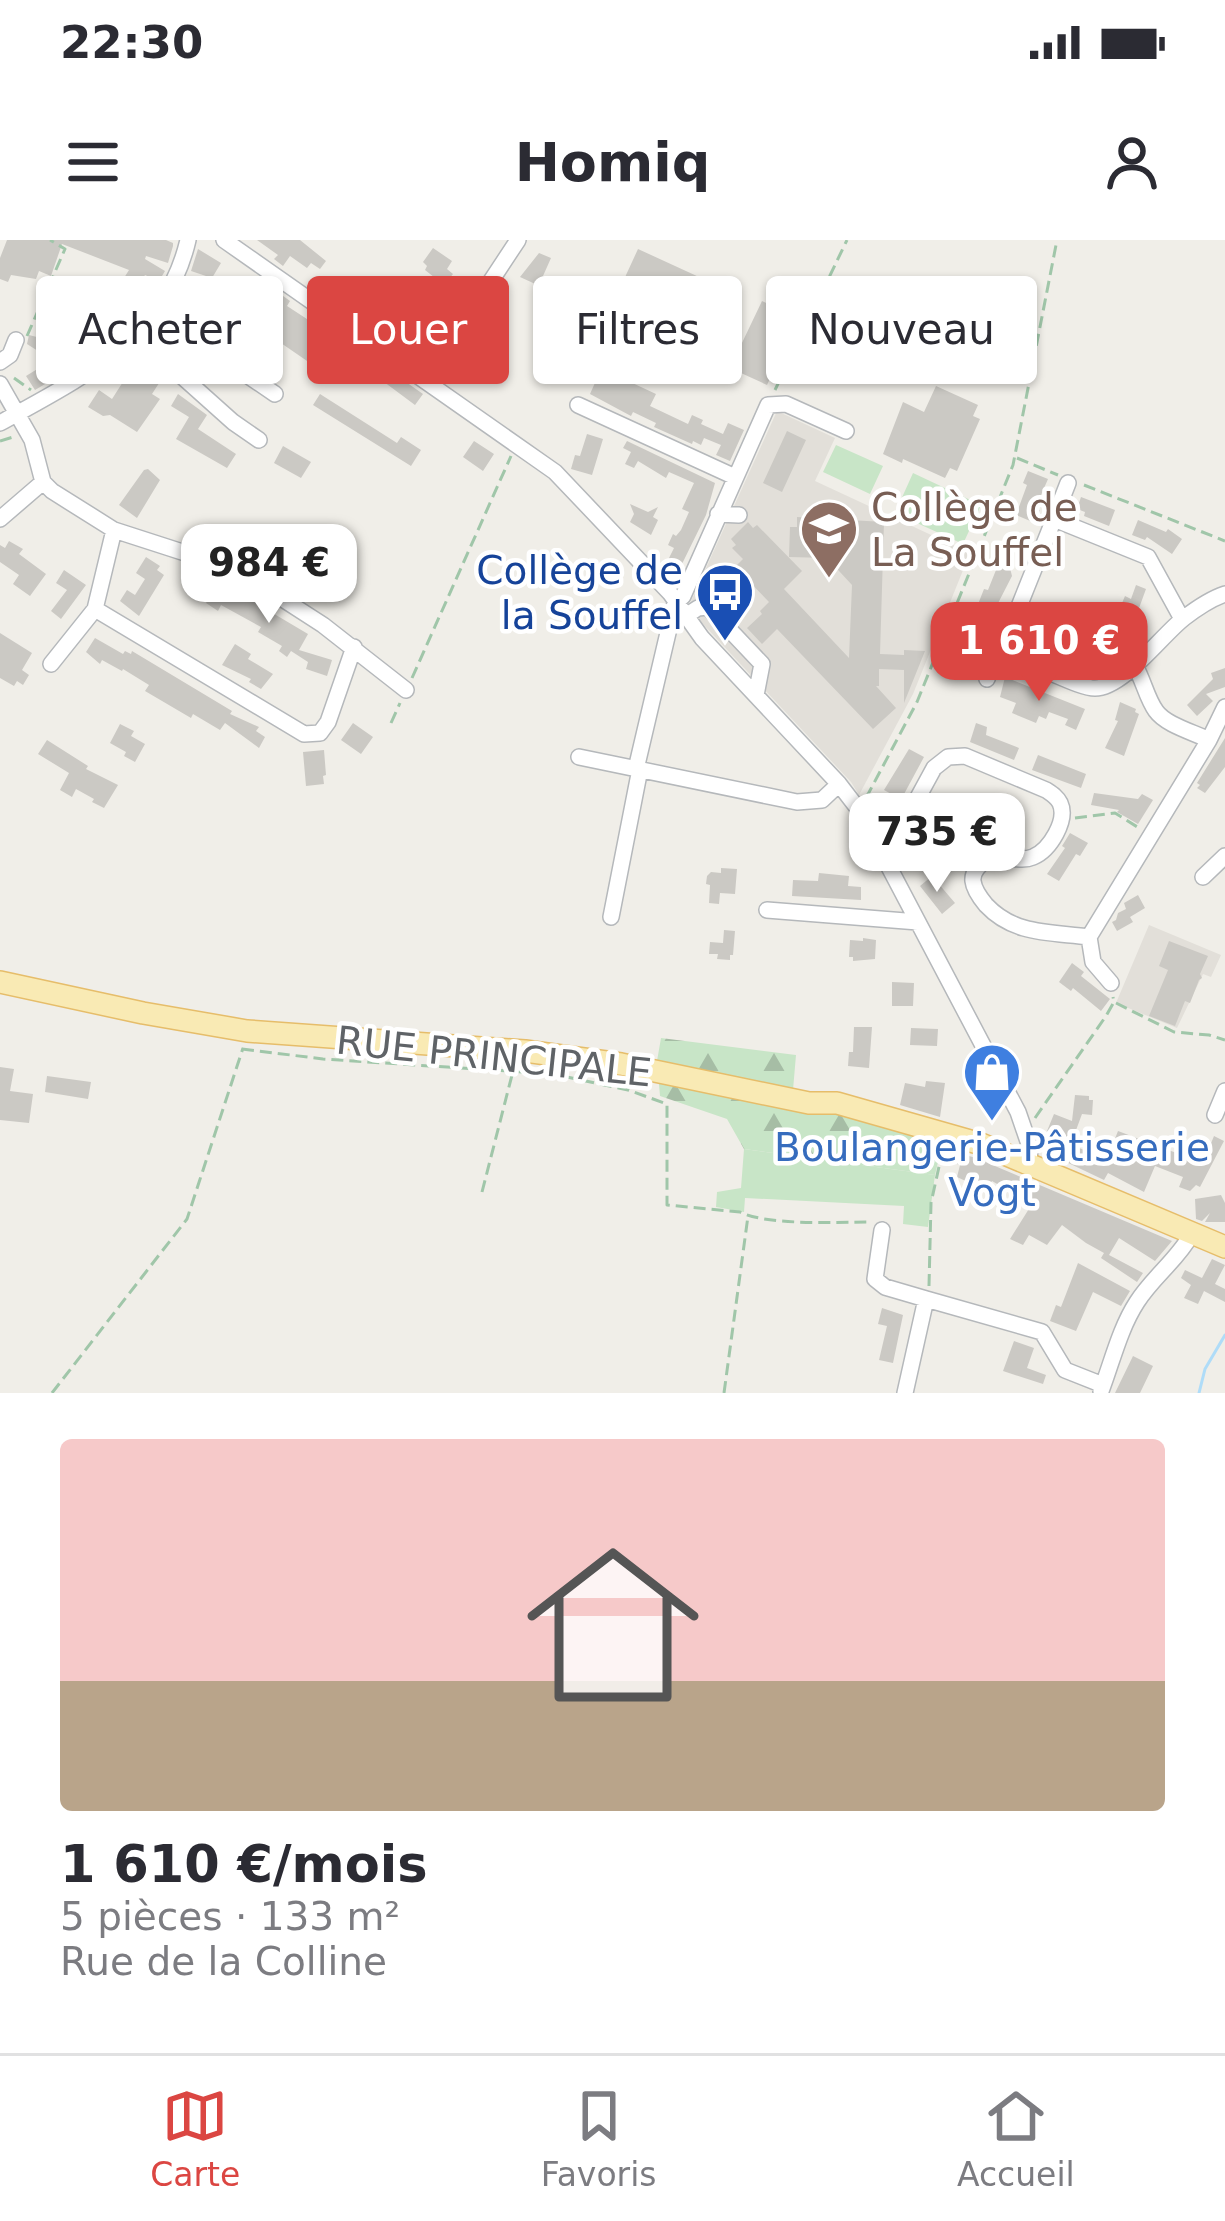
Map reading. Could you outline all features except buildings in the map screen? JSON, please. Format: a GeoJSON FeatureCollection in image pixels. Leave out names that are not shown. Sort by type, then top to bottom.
{"type":"FeatureCollection","features":[{"type":"Feature","properties":{"kind":"main road","name":"RUE PRINCIPALE"},"geometry":{"type":"LineString","coordinates":[[0,982],[247,1030],[544,1054],[621,1064],[809,1102],[851,1119],[899,1122],[944,1133],[1225,1247]]}},
{"type":"Feature","properties":{"kind":"street"},"geometry":{"type":"LineString","coordinates":[[176,276],[188,240]]}},
{"type":"Feature","properties":{"kind":"street"},"geometry":{"type":"LineString","coordinates":[[224,240],[307,298]]}},
{"type":"Feature","properties":{"kind":"street"},"geometry":{"type":"LineString","coordinates":[[494,276],[518,240]]}},
{"type":"Feature","properties":{"kind":"street"},"geometry":{"type":"LineString","coordinates":[[0,423],[68,384]]}},
{"type":"Feature","properties":{"kind":"street"},"geometry":{"type":"LineString","coordinates":[[191,384],[259,440]]}},
{"type":"Feature","properties":{"kind":"street"},"geometry":{"type":"LineString","coordinates":[[260,384],[275,394]]}},
{"type":"Feature","properties":{"kind":"street"},"geometry":{"type":"LineString","coordinates":[[429,384],[571,487],[859,810],[1018,1112],[1030,1148],[1029,1164]]}},
{"type":"Feature","properties":{"kind":"street"},"geometry":{"type":"LineString","coordinates":[[1,386],[36,452],[43,482],[81,511],[114,530],[210,561],[258,583],[354,647],[406,690]]}},
{"type":"Feature","properties":{"kind":"street"},"geometry":{"type":"LineString","coordinates":[[611,917],[638,769],[683,596],[768,405],[786,404],[846,431]]}},
{"type":"Feature","properties":{"kind":"street"},"geometry":{"type":"LineString","coordinates":[[578,405],[735,477]]}},
{"type":"Feature","properties":{"kind":"street"},"geometry":{"type":"LineString","coordinates":[[0,519],[43,482]]}},
{"type":"Feature","properties":{"kind":"street"},"geometry":{"type":"LineString","coordinates":[[1068,483],[1010,628],[1011,646],[1018,657],[1095,688],[1110,684],[1183,619],[1225,594]]}},
{"type":"Feature","properties":{"kind":"street"},"geometry":{"type":"LineString","coordinates":[[718,514],[739,514]]}},
{"type":"Feature","properties":{"kind":"street"},"geometry":{"type":"LineString","coordinates":[[1054,519],[1148,557],[1183,619]]}},
{"type":"Feature","properties":{"kind":"street"},"geometry":{"type":"LineString","coordinates":[[51,664],[94,609],[114,530]]}},
{"type":"Feature","properties":{"kind":"street"},"geometry":{"type":"LineString","coordinates":[[680,610],[708,607],[740,640],[761,664],[756,695]]}},
{"type":"Feature","properties":{"kind":"street"},"geometry":{"type":"LineString","coordinates":[[94,609],[304,734],[320,733],[328,722],[354,647]]}},
{"type":"Feature","properties":{"kind":"street"},"geometry":{"type":"LineString","coordinates":[[989,674],[994,659],[1011,646]]}},
{"type":"Feature","properties":{"kind":"street"},"geometry":{"type":"LineString","coordinates":[[1135,666],[1155,710],[1208,740]]}},
{"type":"Feature","properties":{"kind":"street"},"geometry":{"type":"LineString","coordinates":[[1111,983],[1093,962],[1089,937],[1225,707]]}},
{"type":"Feature","properties":{"kind":"street"},"geometry":{"type":"LineString","coordinates":[[877,843],[909,814],[934,768],[948,757],[965,756],[1046,790],[1061,806],[1062,819],[1046,848],[1035,857],[985,861],[975,871],[973,883],[1000,920],[1015,927],[1089,937]]}},
{"type":"Feature","properties":{"kind":"street"},"geometry":{"type":"LineString","coordinates":[[579,757],[809,803],[822,800],[839,784]]}},
{"type":"Feature","properties":{"kind":"street"},"geometry":{"type":"LineString","coordinates":[[1204,877],[1225,856]]}},
{"type":"Feature","properties":{"kind":"street"},"geometry":{"type":"LineString","coordinates":[[766,910],[918,922]]}},
{"type":"Feature","properties":{"kind":"street"},"geometry":{"type":"LineString","coordinates":[[1215,1114],[1225,1090]]}},
{"type":"Feature","properties":{"kind":"street"},"geometry":{"type":"LineString","coordinates":[[882,1230],[874,1280],[1042,1331],[1065,1370],[1101,1389],[1133,1308],[1191,1235]]}},
{"type":"Feature","properties":{"kind":"street"},"geometry":{"type":"LineString","coordinates":[[905,1393],[926,1299]]}},
{"type":"Feature","properties":{"kind":"path"},"geometry":{"type":"LineString","coordinates":[[1,386],[14,378],[12,351],[65,249],[50,240]]}},
{"type":"Feature","properties":{"kind":"path"},"geometry":{"type":"LineString","coordinates":[[768,405],[847,240]]}},
{"type":"Feature","properties":{"kind":"path"},"geometry":{"type":"LineString","coordinates":[[859,810],[917,702],[1016,457],[1058,240]]}},
{"type":"Feature","properties":{"kind":"path"},"geometry":{"type":"LineString","coordinates":[[391,723],[517,444]]}},
{"type":"Feature","properties":{"kind":"path"},"geometry":{"type":"LineString","coordinates":[[1016,457],[1225,541]]}},
{"type":"Feature","properties":{"kind":"path"},"geometry":{"type":"LineString","coordinates":[[938,651],[989,674]]}},
{"type":"Feature","properties":{"kind":"path"},"geometry":{"type":"LineString","coordinates":[[1062,819],[1115,814],[1151,836]]}},
{"type":"Feature","properties":{"kind":"path"},"geometry":{"type":"LineString","coordinates":[[1038,1115],[1114,1002],[1174,1032],[1225,1040]]}},
{"type":"Feature","properties":{"kind":"path"},"geometry":{"type":"LineString","coordinates":[[52,1393],[187,1220],[242,1049],[554,1074],[628,1090],[667,1104],[667,1204],[770,1220],[877,1222],[882,1230]]}},
{"type":"Feature","properties":{"kind":"path"},"geometry":{"type":"LineString","coordinates":[[482,1192],[512,1073]]}},
{"type":"Feature","properties":{"kind":"path"},"geometry":{"type":"LineString","coordinates":[[926,1299],[931,1203],[944,1133]]}},
{"type":"Feature","properties":{"kind":"path"},"geometry":{"type":"LineString","coordinates":[[724,1393],[748,1216]]}},
{"type":"Feature","properties":{"kind":"shaded area","name":"Collège de La Souffel"},"geometry":{"type":"Polygon","coordinates":[[[777,411],[835,438],[815,481],[970,553],[913,694],[859,795],[688,608],[777,411]]]}},
{"type":"Feature","properties":{"kind":"shaded area"},"geometry":{"type":"Polygon","coordinates":[[[1149,925],[1221,955],[1211,977],[1203,974],[1177,1028],[1116,1003],[1149,925]]]}},
{"type":"Feature","properties":{"kind":"green space"},"geometry":{"type":"Polygon","coordinates":[[[836,445],[883,466],[870,494],[823,472],[836,445]]]}},
{"type":"Feature","properties":{"kind":"green space"},"geometry":{"type":"Polygon","coordinates":[[[913,473],[981,505],[963,544],[895,513],[913,473]]]}},
{"type":"Feature","properties":{"kind":"green space"},"geometry":{"type":"Polygon","coordinates":[[[661,1038],[796,1055],[793,1090],[942,1145],[935,1175],[744,1149],[727,1119],[660,1096],[657,1061],[661,1038]]]}},
{"type":"Feature","properties":{"kind":"green space"},"geometry":{"type":"Polygon","coordinates":[[[744,1149],[935,1175],[928,1227],[903,1224],[904,1206],[745,1198],[744,1212],[716,1207],[717,1192],[741,1188],[744,1149]]]}},
{"type":"Feature","properties":{"kind":"waterway"},"geometry":{"type":"LineString","coordinates":[[1199,1393],[1205,1369],[1225,1335]]}},
{"type":"Feature","properties":{"kind":"place","name":"Collège de La Souffel"},"geometry":{"type":"Point","coordinates":[829,580]}},
{"type":"Feature","properties":{"kind":"place","name":"Collège de la Souffel"},"geometry":{"type":"Point","coordinates":[725,643]}},
{"type":"Feature","properties":{"kind":"place","name":"Boulangerie-Pâtisserie Vogt"},"geometry":{"type":"Point","coordinates":[992,1123]}}]}
